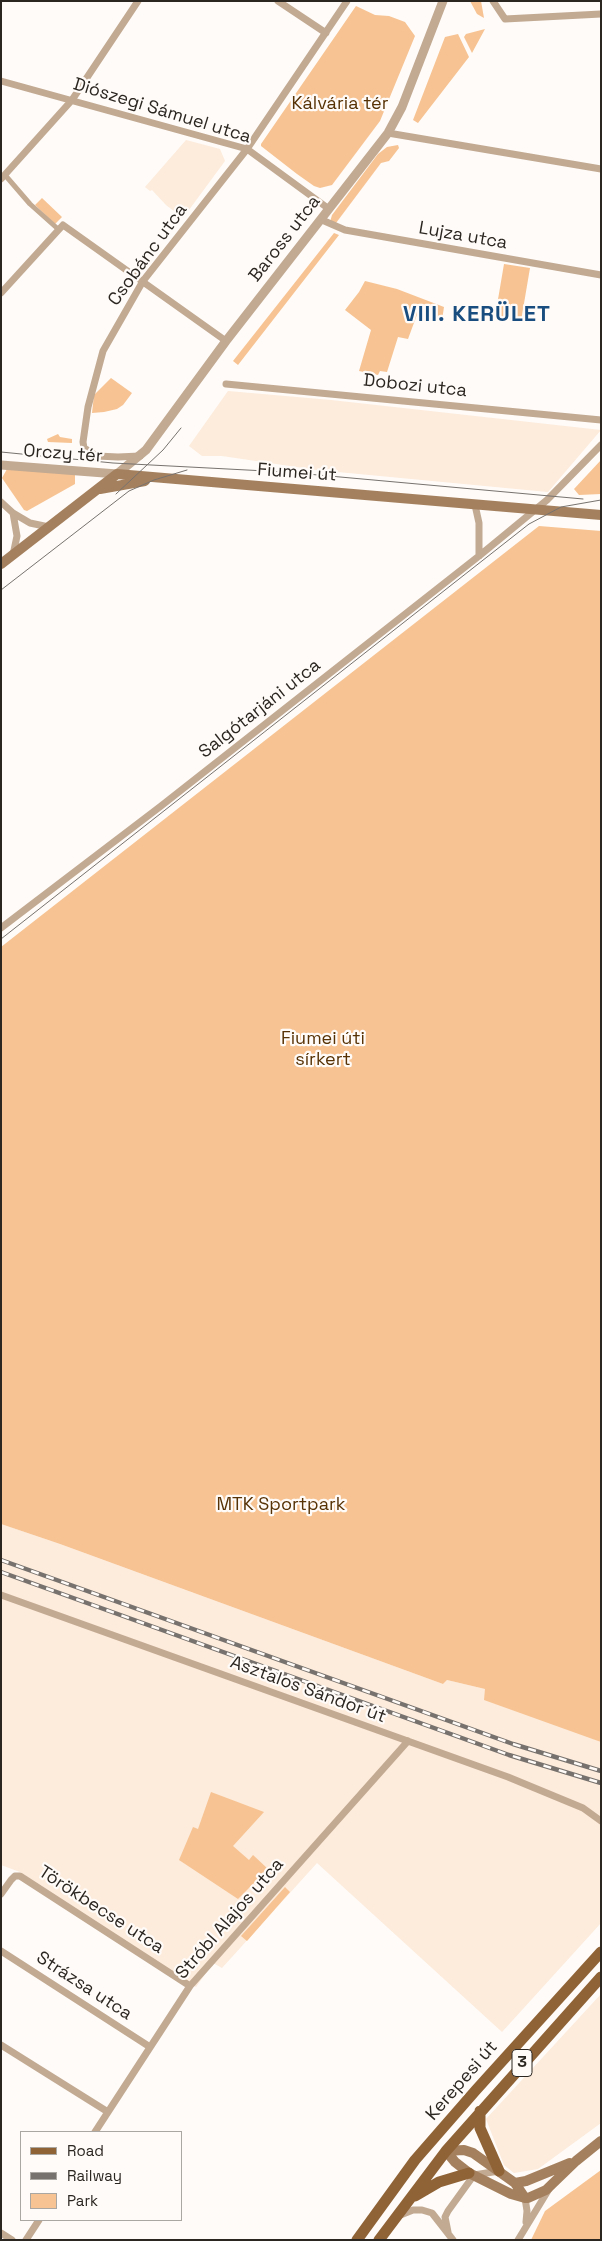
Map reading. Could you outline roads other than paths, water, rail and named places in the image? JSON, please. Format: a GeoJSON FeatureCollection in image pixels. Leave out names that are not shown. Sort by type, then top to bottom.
{"type":"FeatureCollection","features":[{"type":"Feature","properties":{"kind":"main road","name":"Fiumei út"},"geometry":{"type":"LineString","coordinates":[[117,474],[166,480],[601,515]]}},
{"type":"Feature","properties":{"kind":"main road","name":"Orczy tér"},"geometry":{"type":"LineString","coordinates":[[1,564],[117,474]]}},
{"type":"Feature","properties":{"kind":"main road"},"geometry":{"type":"LineString","coordinates":[[95,491],[143,481],[166,480]]}},
{"type":"Feature","properties":{"kind":"main road","name":"Kerepesi út"},"geometry":{"type":"LineString","coordinates":[[357,2240],[415,2160],[601,1952]]}},
{"type":"Feature","properties":{"kind":"main road","name":"Kerepesi út"},"geometry":{"type":"LineString","coordinates":[[379,2240],[446,2151],[601,1977]]}},
{"type":"Feature","properties":{"kind":"main road"},"geometry":{"type":"LineString","coordinates":[[480,2111],[480,2128],[499,2171]]}},
{"type":"Feature","properties":{"kind":"main road"},"geometry":{"type":"LineString","coordinates":[[456,2112],[448,2133],[446,2151],[455,2162],[471,2174],[504,2191],[525,2198],[536,2196],[553,2184],[576,2161],[601,2141]]}},
{"type":"Feature","properties":{"kind":"main road"},"geometry":{"type":"LineString","coordinates":[[415,2160],[446,2151],[468,2151],[516,2183],[525,2198]]}},
{"type":"Feature","properties":{"kind":"main road"},"geometry":{"type":"LineString","coordinates":[[516,2183],[526,2182],[576,2161]]}},
{"type":"Feature","properties":{"kind":"main road"},"geometry":{"type":"LineString","coordinates":[[409,2199],[439,2182],[471,2174]]}},
{"type":"Feature","properties":{"kind":"street"},"geometry":{"type":"LineString","coordinates":[[58,229],[3,177],[72,100],[138,1]]}},
{"type":"Feature","properties":{"kind":"street"},"geometry":{"type":"LineString","coordinates":[[278,1],[326,33]]}},
{"type":"Feature","properties":{"kind":"street"},"geometry":{"type":"LineString","coordinates":[[247,149],[347,1]]}},
{"type":"Feature","properties":{"kind":"street","name":"Baross utca"},"geometry":{"type":"LineString","coordinates":[[117,474],[141,456],[226,341],[388,133],[402,107],[442,1]]}},
{"type":"Feature","properties":{"kind":"street"},"geometry":{"type":"LineString","coordinates":[[493,1],[505,19],[601,14]]}},
{"type":"Feature","properties":{"kind":"street","name":"Diószegi Sámuel utca"},"geometry":{"type":"LineString","coordinates":[[1,81],[247,149],[329,209]]}},
{"type":"Feature","properties":{"kind":"street"},"geometry":{"type":"LineString","coordinates":[[388,133],[601,169]]}},
{"type":"Feature","properties":{"kind":"street","name":"Csobánc utca"},"geometry":{"type":"LineString","coordinates":[[141,456],[96,456],[84,448],[83,442],[91,390],[103,351],[143,281],[247,149]]}},
{"type":"Feature","properties":{"kind":"street","name":"Lujza utca"},"geometry":{"type":"LineString","coordinates":[[322,220],[345,230],[601,275]]}},
{"type":"Feature","properties":{"kind":"street"},"geometry":{"type":"LineString","coordinates":[[1,292],[63,225],[226,341]]}},
{"type":"Feature","properties":{"kind":"street","name":"Dobozi utca"},"geometry":{"type":"LineString","coordinates":[[226,384],[601,420]]}},
{"type":"Feature","properties":{"kind":"street","name":"Salgótarjáni utca"},"geometry":{"type":"LineString","coordinates":[[1,928],[169,800],[480,556],[535,510],[601,445]]}},
{"type":"Feature","properties":{"kind":"street","name":"Orczy tér"},"geometry":{"type":"LineString","coordinates":[[1,465],[117,474]]}},
{"type":"Feature","properties":{"kind":"street"},"geometry":{"type":"LineString","coordinates":[[1,502],[13,513],[30,523],[49,527]]}},
{"type":"Feature","properties":{"kind":"street"},"geometry":{"type":"LineString","coordinates":[[476,505],[479,523],[480,556]]}},
{"type":"Feature","properties":{"kind":"street"},"geometry":{"type":"LineString","coordinates":[[12,555],[17,536],[13,513]]}},
{"type":"Feature","properties":{"kind":"street","name":"Asztalos Sándor út"},"geometry":{"type":"LineString","coordinates":[[1,1595],[528,1785],[583,1808],[601,1821]]}},
{"type":"Feature","properties":{"kind":"street","name":"Stróbl Alajos utca"},"geometry":{"type":"LineString","coordinates":[[96,2131],[190,1986],[408,1741]]}},
{"type":"Feature","properties":{"kind":"street","name":"Törökbecse utca"},"geometry":{"type":"LineString","coordinates":[[1,1894],[15,1876],[20,1876],[190,1986]]}},
{"type":"Feature","properties":{"kind":"street","name":"Strázsa utca"},"geometry":{"type":"LineString","coordinates":[[1,1951],[150,2046]]}},
{"type":"Feature","properties":{"kind":"street"},"geometry":{"type":"LineString","coordinates":[[1,2045],[108,2112]]}},
{"type":"Feature","properties":{"kind":"street"},"geometry":{"type":"LineString","coordinates":[[448,2232],[445,2217],[471,2174],[499,2171]]}},
{"type":"Feature","properties":{"kind":"street"},"geometry":{"type":"LineString","coordinates":[[518,2240],[525,2225],[553,2184]]}},
{"type":"Feature","properties":{"kind":"street"},"geometry":{"type":"LineString","coordinates":[[525,2198],[527,2211],[525,2225]]}},
{"type":"Feature","properties":{"kind":"street"},"geometry":{"type":"LineString","coordinates":[[396,2217],[413,2210],[432,2213],[453,2240]]}},
{"type":"Feature","properties":{"kind":"street"},"geometry":{"type":"LineString","coordinates":[[26,2240],[38,2221]]}},
{"type":"Feature","properties":{"kind":"street"},"geometry":{"type":"LineString","coordinates":[[1,2234],[12,2240]]}},
{"type":"Feature","properties":{"kind":"tram line"},"geometry":{"type":"LineString","coordinates":[[116,494],[163,450],[181,428]]}},
{"type":"Feature","properties":{"kind":"tram line"},"geometry":{"type":"LineString","coordinates":[[1,452],[113,463],[285,472],[583,499]]}},
{"type":"Feature","properties":{"kind":"tram line"},"geometry":{"type":"LineString","coordinates":[[1,590],[129,491],[154,480],[187,470]]}},
{"type":"Feature","properties":{"kind":"tram line"},"geometry":{"type":"LineString","coordinates":[[1,939],[529,524],[561,507],[601,500]]}},
{"type":"Feature","properties":{"kind":"railway"},"geometry":{"type":"LineString","coordinates":[[1,1560],[513,1744],[601,1771]]}},
{"type":"Feature","properties":{"kind":"railway"},"geometry":{"type":"LineString","coordinates":[[1,1572],[509,1755],[601,1783]]}},
{"type":"Feature","properties":{"kind":"district","name":"VIII. KERÜLET"},"geometry":{"type":"Point","coordinates":[477,315]}},
{"type":"Feature","properties":{"kind":"park label","name":"Kálvária tér"},"geometry":{"type":"Point","coordinates":[340,104]}},
{"type":"Feature","properties":{"kind":"park label","name":"Fiumei úti sírkert"},"geometry":{"type":"Point","coordinates":[323,1049]}},
{"type":"Feature","properties":{"kind":"park label","name":"MTK Sportpark"},"geometry":{"type":"Point","coordinates":[281,1505]}}]}
